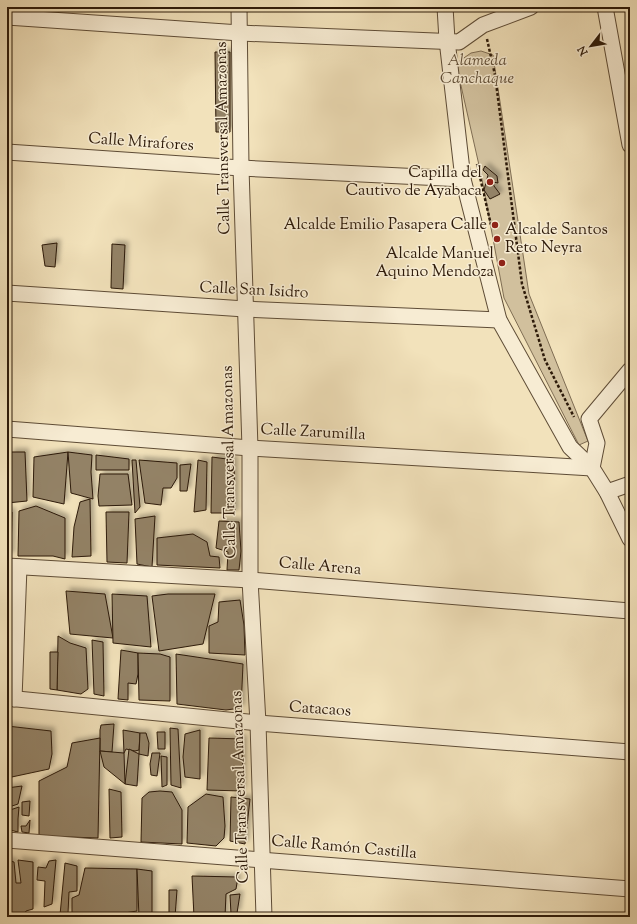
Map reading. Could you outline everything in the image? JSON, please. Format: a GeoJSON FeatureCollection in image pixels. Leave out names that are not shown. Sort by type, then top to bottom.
{"type":"FeatureCollection","features":[{"type":"Feature","properties":{"kind":"street","name":"Calle Transversal Amazonas"},"geometry":{"type":"LineString","coordinates":[[240,7],[241,168],[250,448],[250,580],[258,723],[264,917]]}},
{"type":"Feature","properties":{"kind":"street"},"geometry":{"type":"LineString","coordinates":[[446,7],[447,40],[463,179],[499,320],[570,447],[592,468],[607,492],[630,539]]}},
{"type":"Feature","properties":{"kind":"street"},"geometry":{"type":"LineString","coordinates":[[7,17],[240,33],[447,40],[459,42],[483,25],[531,7]]}},
{"type":"Feature","properties":{"kind":"street"},"geometry":{"type":"LineString","coordinates":[[605,7],[630,145]]}},
{"type":"Feature","properties":{"kind":"street","name":"Calle Mirafores"},"geometry":{"type":"LineString","coordinates":[[7,152],[241,168],[463,179]]}},
{"type":"Feature","properties":{"kind":"street","name":"Calle San Isidro"},"geometry":{"type":"LineString","coordinates":[[7,293],[245,309],[499,320]]}},
{"type":"Feature","properties":{"kind":"street"},"geometry":{"type":"LineString","coordinates":[[592,468],[597,443],[589,419],[630,370]]}},
{"type":"Feature","properties":{"kind":"street","name":"Calle Zarumilla"},"geometry":{"type":"LineString","coordinates":[[7,429],[250,448],[592,468]]}},
{"type":"Feature","properties":{"kind":"street"},"geometry":{"type":"LineString","coordinates":[[607,492],[630,484]]}},
{"type":"Feature","properties":{"kind":"street"},"geometry":{"type":"LineString","coordinates":[[11,699],[13,566]]}},
{"type":"Feature","properties":{"kind":"street","name":"Calle Arena"},"geometry":{"type":"LineString","coordinates":[[13,566],[250,580],[630,611]]}},
{"type":"Feature","properties":{"kind":"street","name":"Catacaos"},"geometry":{"type":"LineString","coordinates":[[11,699],[258,723],[630,752]]}},
{"type":"Feature","properties":{"kind":"street","name":"Calle Ramón Castilla"},"geometry":{"type":"LineString","coordinates":[[7,840],[630,889]]}},
{"type":"Feature","properties":{"kind":"path"},"geometry":{"type":"LineString","coordinates":[[483,25],[495,75],[522,284],[545,360],[575,419]]}},
{"type":"Feature","properties":{"kind":"path"},"geometry":{"type":"LineString","coordinates":[[476,160],[492,228]]}},
{"type":"Feature","properties":{"kind":"green space","name":"Alameda Canchaque"},"geometry":{"type":"Polygon","coordinates":[[[481,51],[493,55],[529,294],[588,441],[579,445],[504,298],[481,174],[457,68],[458,62],[471,53],[481,51]]]}},
{"type":"Feature","properties":{"kind":"building"},"geometry":{"type":"Polygon","coordinates":[[[215,52],[230,52],[230,132],[216,132],[215,52]]]}},
{"type":"Feature","properties":{"kind":"building","name":"Capilla del Cautivo de Ayabaca"},"geometry":{"type":"Polygon","coordinates":[[[485,166],[497,176],[498,183],[493,182],[500,194],[490,199],[484,190],[488,175],[483,170],[485,166]]]}},
{"type":"Feature","properties":{"kind":"building"},"geometry":{"type":"Polygon","coordinates":[[[57,243],[55,267],[45,266],[42,245],[57,243]]]}},
{"type":"Feature","properties":{"kind":"building"},"geometry":{"type":"Polygon","coordinates":[[[112,244],[125,245],[123,289],[111,288],[112,244]]]}},
{"type":"Feature","properties":{"kind":"building"},"geometry":{"type":"Polygon","coordinates":[[[11,452],[25,452],[27,501],[7,503],[7,478],[11,452]]]}},
{"type":"Feature","properties":{"kind":"building"},"geometry":{"type":"Polygon","coordinates":[[[68,452],[64,504],[33,497],[34,457],[68,452]]]}},
{"type":"Feature","properties":{"kind":"building"},"geometry":{"type":"Polygon","coordinates":[[[68,452],[92,455],[91,472],[93,499],[71,493],[68,452]]]}},
{"type":"Feature","properties":{"kind":"building"},"geometry":{"type":"Polygon","coordinates":[[[96,455],[129,459],[129,470],[96,470],[96,455]]]}},
{"type":"Feature","properties":{"kind":"building"},"geometry":{"type":"Polygon","coordinates":[[[212,457],[234,460],[235,513],[211,513],[212,457]]]}},
{"type":"Feature","properties":{"kind":"building"},"geometry":{"type":"Polygon","coordinates":[[[132,460],[136,460],[140,507],[135,513],[132,460]]]}},
{"type":"Feature","properties":{"kind":"building"},"geometry":{"type":"Polygon","coordinates":[[[139,460],[177,463],[177,478],[171,488],[163,488],[161,505],[145,503],[139,460]]]}},
{"type":"Feature","properties":{"kind":"building"},"geometry":{"type":"Polygon","coordinates":[[[198,460],[207,462],[206,510],[194,512],[198,460]]]}},
{"type":"Feature","properties":{"kind":"building"},"geometry":{"type":"Polygon","coordinates":[[[191,464],[187,491],[180,491],[180,465],[191,464]]]}},
{"type":"Feature","properties":{"kind":"building"},"geometry":{"type":"Polygon","coordinates":[[[100,474],[128,474],[132,505],[99,506],[98,496],[100,474]]]}},
{"type":"Feature","properties":{"kind":"building"},"geometry":{"type":"Polygon","coordinates":[[[90,499],[91,556],[72,557],[74,527],[80,502],[90,499]]]}},
{"type":"Feature","properties":{"kind":"building"},"geometry":{"type":"Polygon","coordinates":[[[36,506],[65,518],[65,559],[53,556],[18,556],[19,511],[36,506]]]}},
{"type":"Feature","properties":{"kind":"building"},"geometry":{"type":"Polygon","coordinates":[[[7,511],[12,512],[11,556],[7,555],[7,511]]]}},
{"type":"Feature","properties":{"kind":"building"},"geometry":{"type":"Polygon","coordinates":[[[106,512],[129,512],[127,563],[107,562],[106,512]]]}},
{"type":"Feature","properties":{"kind":"building"},"geometry":{"type":"Polygon","coordinates":[[[155,516],[152,567],[137,564],[135,519],[155,516]]]}},
{"type":"Feature","properties":{"kind":"building"},"geometry":{"type":"Polygon","coordinates":[[[219,521],[239,522],[241,551],[239,570],[227,570],[228,552],[216,548],[219,521]]]}},
{"type":"Feature","properties":{"kind":"building"},"geometry":{"type":"Polygon","coordinates":[[[193,534],[207,542],[210,556],[219,557],[220,568],[157,565],[157,538],[193,534]]]}},
{"type":"Feature","properties":{"kind":"building"},"geometry":{"type":"Polygon","coordinates":[[[66,591],[105,594],[113,638],[70,634],[66,591]]]}},
{"type":"Feature","properties":{"kind":"building"},"geometry":{"type":"Polygon","coordinates":[[[112,594],[147,596],[151,647],[113,643],[112,594]]]}},
{"type":"Feature","properties":{"kind":"building"},"geometry":{"type":"Polygon","coordinates":[[[168,594],[215,594],[203,644],[159,651],[152,596],[168,594]]]}},
{"type":"Feature","properties":{"kind":"building"},"geometry":{"type":"Polygon","coordinates":[[[240,600],[244,625],[245,655],[209,653],[209,626],[218,622],[219,602],[240,600]]]}},
{"type":"Feature","properties":{"kind":"building"},"geometry":{"type":"Polygon","coordinates":[[[58,636],[70,643],[86,648],[88,689],[81,694],[57,690],[58,636]]]}},
{"type":"Feature","properties":{"kind":"building"},"geometry":{"type":"Polygon","coordinates":[[[92,640],[103,642],[104,696],[94,694],[92,640]]]}},
{"type":"Feature","properties":{"kind":"building"},"geometry":{"type":"Polygon","coordinates":[[[121,650],[138,653],[138,674],[136,684],[128,683],[128,700],[118,699],[121,650]]]}},
{"type":"Feature","properties":{"kind":"building"},"geometry":{"type":"Polygon","coordinates":[[[50,652],[58,652],[57,690],[50,689],[50,652]]]}},
{"type":"Feature","properties":{"kind":"building"},"geometry":{"type":"Polygon","coordinates":[[[138,653],[160,654],[170,657],[170,701],[139,700],[138,653]]]}},
{"type":"Feature","properties":{"kind":"building"},"geometry":{"type":"Polygon","coordinates":[[[176,654],[243,664],[241,708],[226,710],[177,704],[176,654]]]}},
{"type":"Feature","properties":{"kind":"building"},"geometry":{"type":"Polygon","coordinates":[[[114,724],[112,752],[100,751],[101,725],[114,724]]]}},
{"type":"Feature","properties":{"kind":"building"},"geometry":{"type":"Polygon","coordinates":[[[7,726],[51,731],[52,754],[49,769],[7,778],[7,726]]]}},
{"type":"Feature","properties":{"kind":"building"},"geometry":{"type":"Polygon","coordinates":[[[170,728],[178,729],[181,788],[171,785],[170,728]]]}},
{"type":"Feature","properties":{"kind":"building"},"geometry":{"type":"Polygon","coordinates":[[[123,730],[140,733],[139,750],[135,751],[126,749],[124,753],[123,730]]]}},
{"type":"Feature","properties":{"kind":"building"},"geometry":{"type":"Polygon","coordinates":[[[200,730],[200,779],[185,777],[183,757],[185,734],[200,730]]]}},
{"type":"Feature","properties":{"kind":"building"},"geometry":{"type":"Polygon","coordinates":[[[157,732],[165,732],[165,749],[158,749],[157,732]]]}},
{"type":"Feature","properties":{"kind":"building"},"geometry":{"type":"Polygon","coordinates":[[[140,733],[146,733],[149,743],[148,756],[139,754],[140,733]]]}},
{"type":"Feature","properties":{"kind":"building"},"geometry":{"type":"Polygon","coordinates":[[[100,738],[98,838],[39,836],[39,781],[67,767],[72,743],[100,738]]]}},
{"type":"Feature","properties":{"kind":"building"},"geometry":{"type":"Polygon","coordinates":[[[209,738],[243,739],[242,791],[207,790],[209,738]]]}},
{"type":"Feature","properties":{"kind":"building"},"geometry":{"type":"Polygon","coordinates":[[[129,749],[139,754],[137,786],[125,784],[129,749]]]}},
{"type":"Feature","properties":{"kind":"building"},"geometry":{"type":"Polygon","coordinates":[[[100,751],[124,753],[125,784],[104,767],[100,751]]]}},
{"type":"Feature","properties":{"kind":"building"},"geometry":{"type":"Polygon","coordinates":[[[152,753],[160,753],[157,776],[151,775],[150,764],[152,753]]]}},
{"type":"Feature","properties":{"kind":"building"},"geometry":{"type":"Polygon","coordinates":[[[161,756],[167,757],[167,785],[162,787],[161,756]]]}},
{"type":"Feature","properties":{"kind":"building"},"geometry":{"type":"Polygon","coordinates":[[[22,786],[18,804],[9,807],[7,825],[7,788],[22,786]]]}},
{"type":"Feature","properties":{"kind":"building"},"geometry":{"type":"Polygon","coordinates":[[[109,789],[121,792],[122,837],[110,838],[109,789]]]}},
{"type":"Feature","properties":{"kind":"building"},"geometry":{"type":"Polygon","coordinates":[[[149,792],[172,792],[182,810],[182,844],[141,842],[142,798],[149,792]]]}},
{"type":"Feature","properties":{"kind":"building"},"geometry":{"type":"Polygon","coordinates":[[[206,794],[223,797],[225,826],[224,838],[216,846],[187,843],[188,807],[206,794]]]}},
{"type":"Feature","properties":{"kind":"building"},"geometry":{"type":"Polygon","coordinates":[[[231,797],[250,799],[245,844],[230,841],[231,797]]]}},
{"type":"Feature","properties":{"kind":"building"},"geometry":{"type":"Polygon","coordinates":[[[30,801],[29,816],[22,815],[22,802],[30,801]]]}},
{"type":"Feature","properties":{"kind":"building"},"geometry":{"type":"Polygon","coordinates":[[[19,807],[18,832],[10,830],[10,810],[19,807]]]}},
{"type":"Feature","properties":{"kind":"building"},"geometry":{"type":"Polygon","coordinates":[[[30,820],[29,833],[22,832],[21,826],[26,826],[30,820]]]}},
{"type":"Feature","properties":{"kind":"building"},"geometry":{"type":"Polygon","coordinates":[[[7,860],[14,862],[16,883],[21,883],[18,860],[33,862],[33,909],[26,911],[24,915],[7,912],[7,860]]]}},
{"type":"Feature","properties":{"kind":"building"},"geometry":{"type":"Polygon","coordinates":[[[56,860],[52,904],[44,907],[45,881],[37,880],[38,867],[46,868],[49,861],[56,860]]]}},
{"type":"Feature","properties":{"kind":"building"},"geometry":{"type":"Polygon","coordinates":[[[65,863],[77,866],[77,891],[69,892],[68,913],[60,915],[65,863]]]}},
{"type":"Feature","properties":{"kind":"building"},"geometry":{"type":"Polygon","coordinates":[[[85,868],[137,869],[137,911],[100,917],[72,917],[72,898],[79,895],[85,868]]]}},
{"type":"Feature","properties":{"kind":"building"},"geometry":{"type":"Polygon","coordinates":[[[137,869],[152,871],[152,917],[139,917],[137,869]]]}},
{"type":"Feature","properties":{"kind":"building"},"geometry":{"type":"Polygon","coordinates":[[[192,876],[238,877],[236,889],[226,894],[225,917],[194,917],[192,876]]]}},
{"type":"Feature","properties":{"kind":"building"},"geometry":{"type":"Polygon","coordinates":[[[169,890],[177,890],[175,917],[169,917],[169,890]]]}},
{"type":"Feature","properties":{"kind":"building"},"geometry":{"type":"Polygon","coordinates":[[[240,894],[237,913],[231,914],[230,895],[240,894]]]}},
{"type":"Feature","properties":{"kind":"place","name":"Capilla del Cautivo de Ayabaca"},"geometry":{"type":"Point","coordinates":[490,182]}},
{"type":"Feature","properties":{"kind":"place","name":"Alcalde Emilio Pasapera Calle"},"geometry":{"type":"Point","coordinates":[495,225]}},
{"type":"Feature","properties":{"kind":"place","name":"Alcalde Santos Reto Neyra"},"geometry":{"type":"Point","coordinates":[497,239]}},
{"type":"Feature","properties":{"kind":"place","name":"Alcalde Manuel Aquino Mendoza"},"geometry":{"type":"Point","coordinates":[502,263]}}]}
